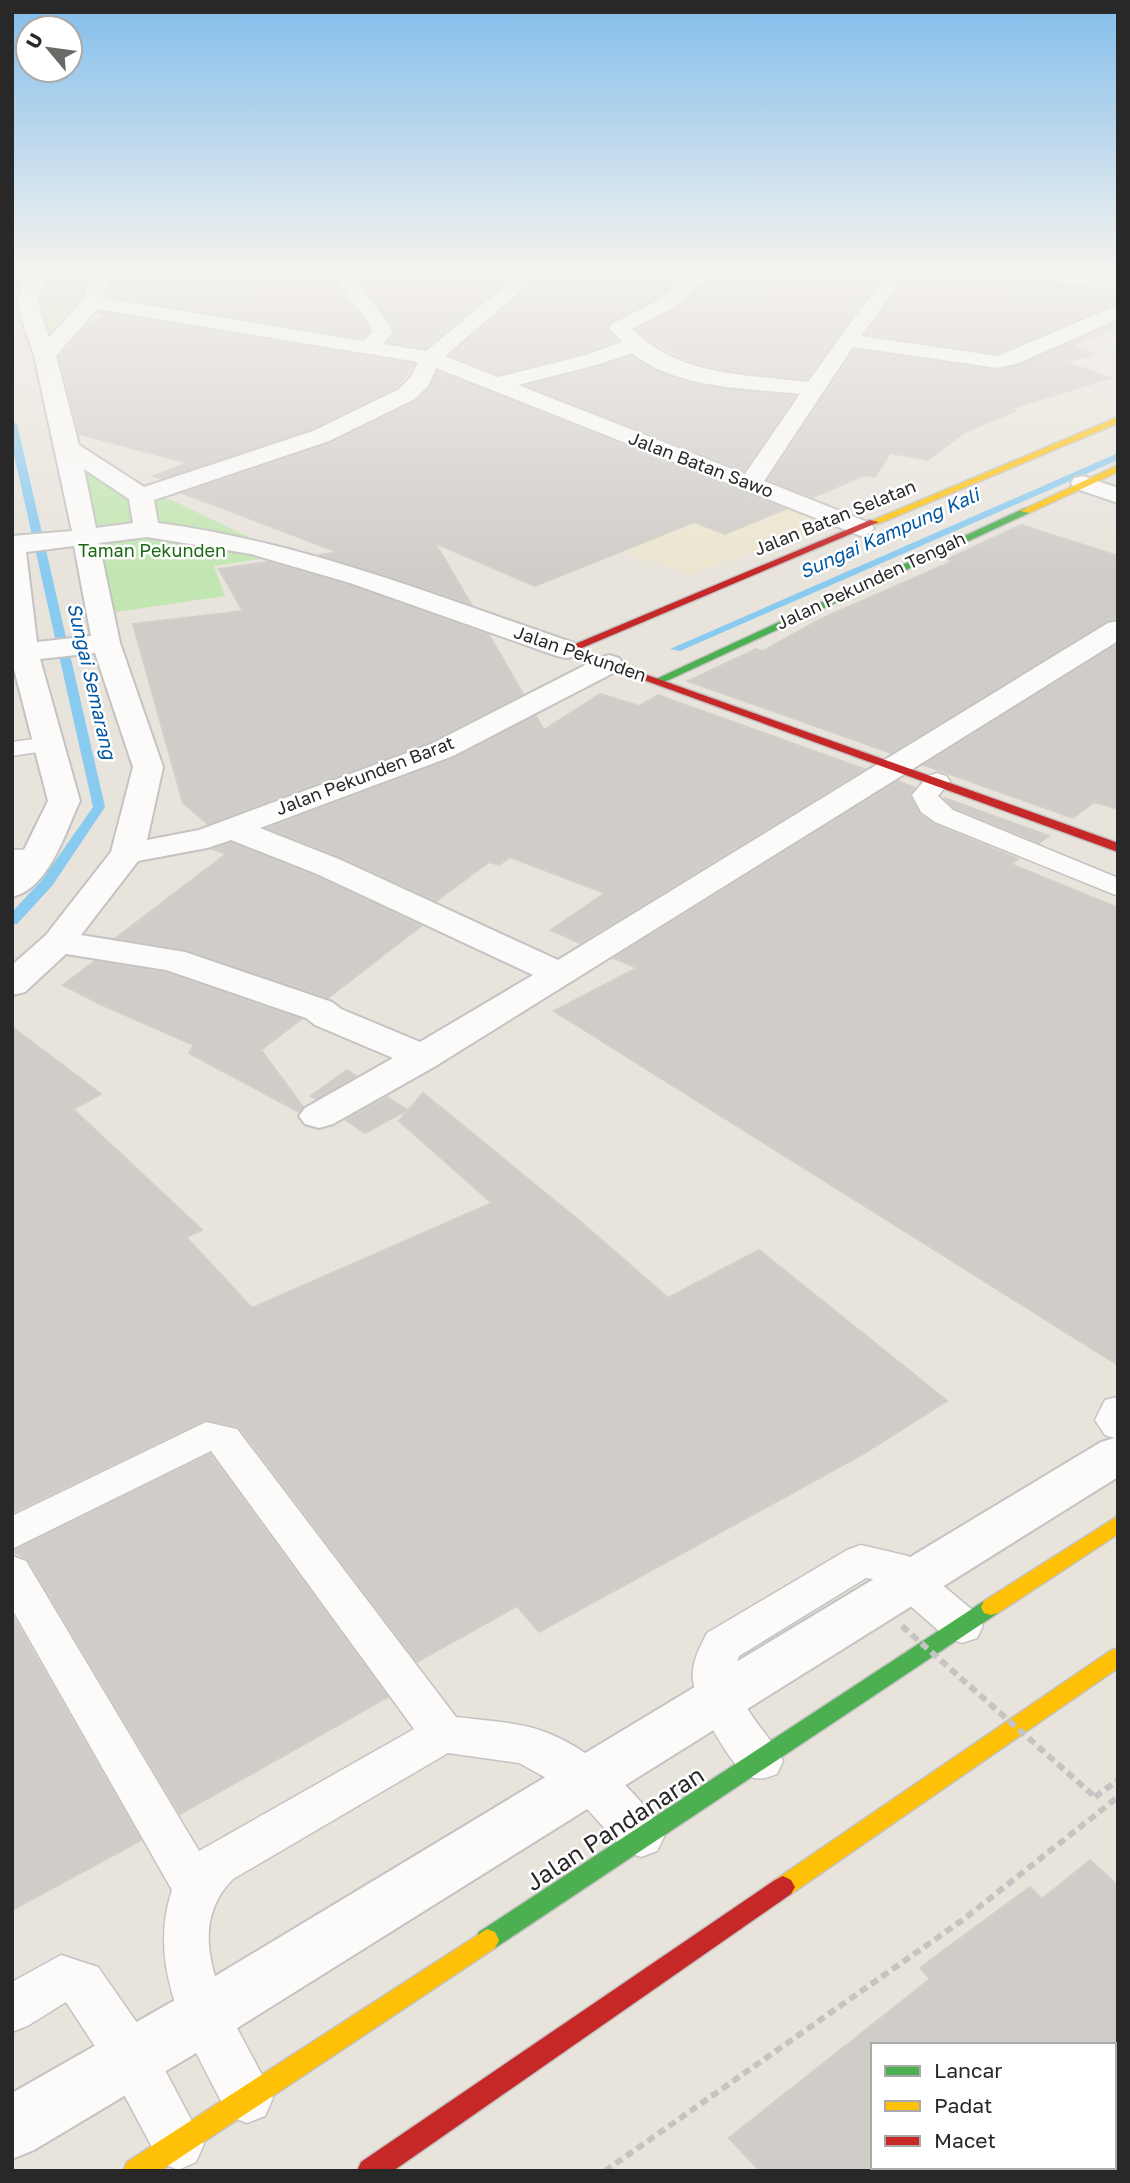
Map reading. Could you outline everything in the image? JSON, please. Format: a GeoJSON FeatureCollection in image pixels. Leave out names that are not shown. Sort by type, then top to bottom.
{"type":"FeatureCollection","features":[{"type":"Feature","properties":{"kind":"main road","name":"Jalan Batan Selatan"},"geometry":{"type":"LineString","coordinates":[[567,650],[1118,420]]}},
{"type":"Feature","properties":{"kind":"main road","name":"Jalan Pekunden Tengah"},"geometry":{"type":"LineString","coordinates":[[658,681],[1118,468]]}},
{"type":"Feature","properties":{"kind":"main road","name":"Jalan Pekunden"},"geometry":{"type":"LineString","coordinates":[[567,650],[1118,848]]}},
{"type":"Feature","properties":{"kind":"main road","name":"Jalan Pandanaran"},"geometry":{"type":"LineString","coordinates":[[136,2171],[1118,1524]]}},
{"type":"Feature","properties":{"kind":"main road"},"geometry":{"type":"LineString","coordinates":[[370,2171],[1118,1657]]}},
{"type":"Feature","properties":{"kind":"street"},"geometry":{"type":"LineString","coordinates":[[12,984],[58,943],[127,853],[148,767],[97,645],[75,537],[68,448],[48,368]]}},
{"type":"Feature","properties":{"kind":"street"},"geometry":{"type":"LineString","coordinates":[[141,496],[321,436],[407,394],[421,381],[426,368]]}},
{"type":"Feature","properties":{"kind":"street","name":"Jalan Batan Sawo"},"geometry":{"type":"LineString","coordinates":[[455,368],[861,528]]}},
{"type":"Feature","properties":{"kind":"street"},"geometry":{"type":"LineString","coordinates":[[496,384],[560,368]]}},
{"type":"Feature","properties":{"kind":"street"},"geometry":{"type":"LineString","coordinates":[[680,368],[816,389]]}},
{"type":"Feature","properties":{"kind":"street"},"geometry":{"type":"LineString","coordinates":[[750,485],[829,368]]}},
{"type":"Feature","properties":{"kind":"street"},"geometry":{"type":"LineString","coordinates":[[68,448],[141,496],[147,529]]}},
{"type":"Feature","properties":{"kind":"street"},"geometry":{"type":"LineString","coordinates":[[1083,483],[1118,496]]}},
{"type":"Feature","properties":{"kind":"street","name":"Jalan Pekunden"},"geometry":{"type":"LineString","coordinates":[[16,545],[147,529],[189,533],[293,557],[567,650]]}},
{"type":"Feature","properties":{"kind":"street"},"geometry":{"type":"LineString","coordinates":[[12,887],[25,858],[64,801],[48,744],[28,651],[16,545]]}},
{"type":"Feature","properties":{"kind":"street"},"geometry":{"type":"LineString","coordinates":[[318,1116],[421,1059],[1118,629]]}},
{"type":"Feature","properties":{"kind":"street"},"geometry":{"type":"LineString","coordinates":[[28,651],[97,645]]}},
{"type":"Feature","properties":{"kind":"street","name":"Jalan Pekunden Barat"},"geometry":{"type":"LineString","coordinates":[[127,853],[207,838],[442,750],[609,664]]}},
{"type":"Feature","properties":{"kind":"street","name":"Jalan Pekunden Barat"},"geometry":{"type":"LineString","coordinates":[[231,828],[329,867],[559,974]]}},
{"type":"Feature","properties":{"kind":"street"},"geometry":{"type":"LineString","coordinates":[[58,943],[185,964],[319,1010],[328,1017],[393,1042],[421,1059]]}},
{"type":"Feature","properties":{"kind":"street"},"geometry":{"type":"LineString","coordinates":[[12,2128],[205,2015],[716,1699],[907,1603],[1118,1454]]}},
{"type":"Feature","properties":{"kind":"lane"},"geometry":{"type":"LineString","coordinates":[[12,750],[48,744]]}},
{"type":"Feature","properties":{"kind":"lane"},"geometry":{"type":"LineString","coordinates":[[937,781],[925,795],[929,806],[944,816],[1118,888]]}},
{"type":"Feature","properties":{"kind":"lane"},"geometry":{"type":"LineString","coordinates":[[1118,1410],[1114,1420],[1118,1425]]}},
{"type":"Feature","properties":{"kind":"lane"},"geometry":{"type":"LineString","coordinates":[[12,1534],[206,1436],[223,1439],[443,1734]]}},
{"type":"Feature","properties":{"kind":"lane"},"geometry":{"type":"LineString","coordinates":[[12,1573],[196,1888]]}},
{"type":"Feature","properties":{"kind":"lane"},"geometry":{"type":"LineString","coordinates":[[907,1603],[962,1626]]}},
{"type":"Feature","properties":{"kind":"lane"},"geometry":{"type":"LineString","coordinates":[[716,1699],[761,1761]]}},
{"type":"Feature","properties":{"kind":"lane"},"geometry":{"type":"LineString","coordinates":[[247,2098],[205,2015],[184,1942],[196,1888],[217,1864],[443,1734],[526,1745],[588,1778],[641,1837]]}},
{"type":"Feature","properties":{"kind":"lane"},"geometry":{"type":"LineString","coordinates":[[12,2008],[61,1978],[81,1983],[131,2057],[178,2144]]}},
{"type":"Feature","properties":{"kind":"path"},"geometry":{"type":"LineString","coordinates":[[907,1603],[1095,1797],[1118,1780]]}},
{"type":"Feature","properties":{"kind":"path"},"geometry":{"type":"LineString","coordinates":[[605,2171],[964,1919],[1118,1797]]}},
{"type":"Feature","properties":{"kind":"shaded area"},"geometry":{"type":"Polygon","coordinates":[[[528,405],[829,524],[690,574],[460,499],[375,452],[528,405]]]}},
{"type":"Feature","properties":{"kind":"green space","name":"Taman Pekunden"},"geometry":{"type":"Polygon","coordinates":[[[78,460],[122,476],[286,555],[214,566],[225,596],[102,614],[78,460]]]}},
{"type":"Feature","properties":{"kind":"building"},"geometry":{"type":"Polygon","coordinates":[[[62,368],[411,368],[397,387],[312,429],[161,479],[153,476],[188,463],[79,434],[62,368]]]}},
{"type":"Feature","properties":{"kind":"building"},"geometry":{"type":"Polygon","coordinates":[[[483,368],[522,368],[498,374],[483,368]]]}},
{"type":"Feature","properties":{"kind":"building"},"geometry":{"type":"Polygon","coordinates":[[[590,368],[651,368],[689,383],[795,396],[744,471],[527,386],[590,368]]]}},
{"type":"Feature","properties":{"kind":"building"},"geometry":{"type":"Polygon","coordinates":[[[719,368],[815,368],[807,379],[719,368]]]}},
{"type":"Feature","properties":{"kind":"building"},"geometry":{"type":"Polygon","coordinates":[[[842,368],[977,368],[999,371],[1010,368],[1082,368],[1110,378],[1009,409],[1016,411],[965,432],[928,460],[890,453],[875,477],[865,475],[813,497],[768,480],[842,368]]]}},
{"type":"Feature","properties":{"kind":"building"},"geometry":{"type":"Polygon","coordinates":[[[437,371],[785,509],[725,534],[694,522],[535,586],[435,543],[471,604],[319,555],[338,552],[182,493],[330,443],[416,401],[430,388],[437,371]]]}},
{"type":"Feature","properties":{"kind":"building"},"geometry":{"type":"Polygon","coordinates":[[[1021,525],[1118,556],[1118,618],[1107,621],[891,753],[688,681],[756,649],[763,651],[821,619],[953,561],[948,559],[1021,525]]]}},
{"type":"Feature","properties":{"kind":"building"},"geometry":{"type":"Polygon","coordinates":[[[268,562],[349,585],[489,635],[523,694],[430,742],[208,824],[183,803],[133,624],[243,611],[219,569],[268,562]]]}},
{"type":"Feature","properties":{"kind":"building"},"geometry":{"type":"Polygon","coordinates":[[[1118,644],[1118,809],[1094,802],[1073,818],[924,765],[1118,644]]]}},
{"type":"Feature","properties":{"kind":"building"},"geometry":{"type":"Polygon","coordinates":[[[600,694],[639,706],[658,695],[864,769],[580,943],[551,930],[605,893],[510,857],[499,865],[489,862],[436,901],[342,858],[267,828],[454,758],[536,716],[544,730],[600,694]]]}},
{"type":"Feature","properties":{"kind":"building"},"geometry":{"type":"Polygon","coordinates":[[[898,781],[915,788],[910,796],[919,813],[933,824],[1018,859],[1011,864],[1118,908],[1118,1365],[554,1011],[637,968],[614,958],[898,781]]]}},
{"type":"Feature","properties":{"kind":"building"},"geometry":{"type":"Polygon","coordinates":[[[944,798],[1049,836],[1039,843],[954,808],[944,798]]]}},
{"type":"Feature","properties":{"kind":"building"},"geometry":{"type":"Polygon","coordinates":[[[231,843],[316,876],[421,926],[328,998],[186,950],[116,938],[226,854],[213,849],[231,843]]]}},
{"type":"Feature","properties":{"kind":"building"},"geometry":{"type":"Polygon","coordinates":[[[95,961],[165,973],[301,1019],[261,1050],[303,1107],[299,1112],[189,1053],[194,1045],[63,985],[95,961]]]}},
{"type":"Feature","properties":{"kind":"building"},"geometry":{"type":"Polygon","coordinates":[[[12,1027],[101,1094],[73,1109],[202,1230],[186,1237],[252,1308],[492,1203],[399,1121],[423,1093],[582,1223],[668,1298],[759,1250],[947,1401],[863,1454],[539,1632],[517,1606],[417,1662],[238,1426],[205,1420],[12,1513],[12,1027]]]}},
{"type":"Feature","properties":{"kind":"building"},"geometry":{"type":"Polygon","coordinates":[[[347,1070],[356,1076],[316,1099],[311,1096],[347,1070]]]}},
{"type":"Feature","properties":{"kind":"building"},"geometry":{"type":"Polygon","coordinates":[[[387,1097],[407,1110],[365,1133],[346,1120],[387,1097]]]}},
{"type":"Feature","properties":{"kind":"building"},"geometry":{"type":"Polygon","coordinates":[[[210,1454],[388,1697],[180,1814],[28,1560],[12,1551],[210,1454]]]}},
{"type":"Feature","properties":{"kind":"building"},"geometry":{"type":"Polygon","coordinates":[[[12,1615],[141,1840],[12,1910],[12,1615]]]}},
{"type":"Feature","properties":{"kind":"building"},"geometry":{"type":"Polygon","coordinates":[[[1090,1860],[1118,1886],[1118,2045],[871,2043],[873,2171],[760,2171],[729,2138],[930,1979],[920,1968],[1030,1887],[1042,1899],[1090,1860]]]}},
{"type":"Feature","properties":{"kind":"waterway","name":"Sungai Semarang"},"geometry":{"type":"LineString","coordinates":[[12,424],[99,807],[47,883],[12,921]]}},
{"type":"Feature","properties":{"kind":"waterway","name":"Sungai Kampung Kali"},"geometry":{"type":"LineString","coordinates":[[676,649],[1118,456]]}},
{"type":"Feature","properties":{"kind":"traffic: fast"},"geometry":{"type":"LineString","coordinates":[[658,681],[1025,511]]}},
{"type":"Feature","properties":{"kind":"traffic: fast"},"geometry":{"type":"LineString","coordinates":[[487,1940],[991,1607]]}},
{"type":"Feature","properties":{"kind":"traffic: slow"},"geometry":{"type":"LineString","coordinates":[[874,522],[1118,420]]}},
{"type":"Feature","properties":{"kind":"traffic: slow"},"geometry":{"type":"LineString","coordinates":[[1025,511],[1118,468]]}},
{"type":"Feature","properties":{"kind":"traffic: slow"},"geometry":{"type":"LineString","coordinates":[[991,1607],[1118,1524]]}},
{"type":"Feature","properties":{"kind":"traffic: slow"},"geometry":{"type":"LineString","coordinates":[[783,1887],[1118,1657]]}},
{"type":"Feature","properties":{"kind":"traffic: slow"},"geometry":{"type":"LineString","coordinates":[[136,2171],[487,1940]]}},
{"type":"Feature","properties":{"kind":"traffic: jam"},"geometry":{"type":"LineString","coordinates":[[567,650],[874,522]]}},
{"type":"Feature","properties":{"kind":"traffic: jam"},"geometry":{"type":"LineString","coordinates":[[567,650],[1118,848]]}},
{"type":"Feature","properties":{"kind":"traffic: jam"},"geometry":{"type":"LineString","coordinates":[[370,2171],[783,1887]]}}]}
